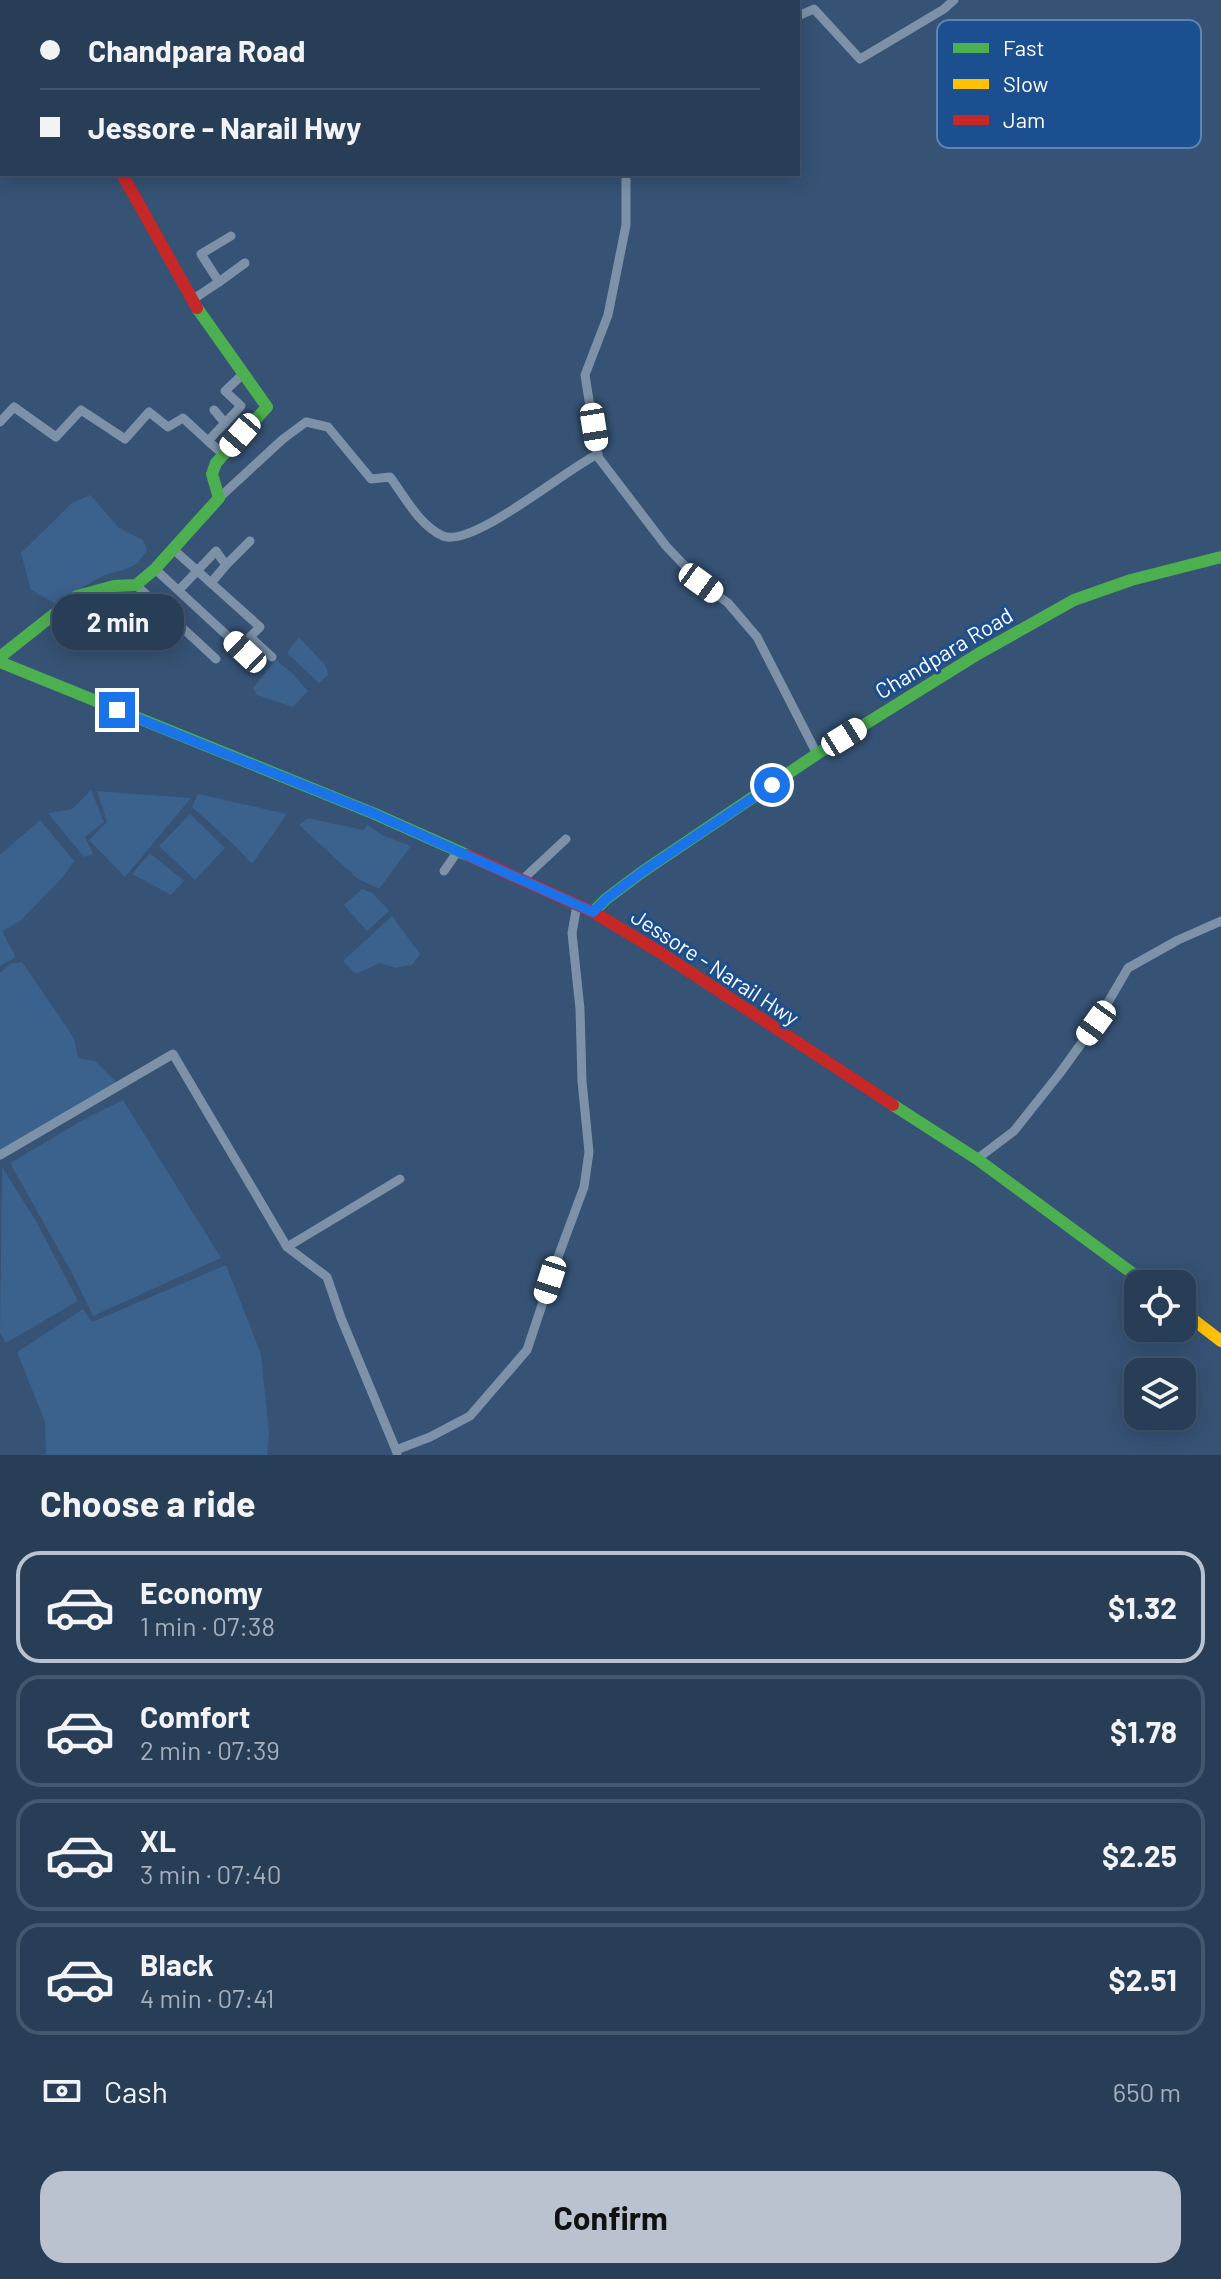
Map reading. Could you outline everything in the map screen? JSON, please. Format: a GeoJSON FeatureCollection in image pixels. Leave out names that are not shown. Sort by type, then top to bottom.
{"type":"FeatureCollection","features":[{"type":"Feature","properties":{"kind":"main road"},"geometry":{"type":"LineString","coordinates":[[0,659],[77,596],[114,586],[136,585],[155,569],[219,498],[212,474],[216,463],[267,407],[192,300],[123,176]]}},
{"type":"Feature","properties":{"kind":"main road","name":"Chandpara Road"},"geometry":{"type":"LineString","coordinates":[[593,912],[642,872],[817,754],[978,654],[1074,600],[1131,580],[1221,557]]}},
{"type":"Feature","properties":{"kind":"main road","name":"Jessore - Narail Hwy"},"geometry":{"type":"LineString","coordinates":[[0,659],[375,814],[593,912],[977,1159],[1128,1270]]}},
{"type":"Feature","properties":{"kind":"main road"},"geometry":{"type":"LineString","coordinates":[[1196,1322],[1221,1341]]}},
{"type":"Feature","properties":{"kind":"street"},"geometry":{"type":"LineString","coordinates":[[800,15],[814,9],[860,59],[954,0]]}},
{"type":"Feature","properties":{"kind":"street"},"geometry":{"type":"LineString","coordinates":[[626,176],[626,225],[608,315],[585,375],[598,454],[666,546],[701,583],[728,603],[747,623],[817,754]]}},
{"type":"Feature","properties":{"kind":"street"},"geometry":{"type":"LineString","coordinates":[[219,282],[201,254],[231,236]]}},
{"type":"Feature","properties":{"kind":"street"},"geometry":{"type":"LineString","coordinates":[[192,300],[245,263]]}},
{"type":"Feature","properties":{"kind":"street"},"geometry":{"type":"LineString","coordinates":[[208,441],[241,406],[225,391],[242,375]]}},
{"type":"Feature","properties":{"kind":"street"},"geometry":{"type":"LineString","coordinates":[[0,422],[14,407],[56,437],[81,410],[125,439],[149,412],[168,427],[183,418],[223,454]]}},
{"type":"Feature","properties":{"kind":"street"},"geometry":{"type":"LineString","coordinates":[[214,410],[225,423]]}},
{"type":"Feature","properties":{"kind":"street"},"geometry":{"type":"LineString","coordinates":[[219,498],[306,422],[328,427],[371,479],[390,477],[425,525],[445,537],[462,537],[510,511],[598,454]]}},
{"type":"Feature","properties":{"kind":"street"},"geometry":{"type":"LineString","coordinates":[[211,583],[250,541]]}},
{"type":"Feature","properties":{"kind":"street"},"geometry":{"type":"LineString","coordinates":[[173,549],[260,627],[250,637],[272,657]]}},
{"type":"Feature","properties":{"kind":"street"},"geometry":{"type":"LineString","coordinates":[[179,590],[216,551],[226,565]]}},
{"type":"Feature","properties":{"kind":"street"},"geometry":{"type":"LineString","coordinates":[[155,569],[245,652]]}},
{"type":"Feature","properties":{"kind":"street"},"geometry":{"type":"LineString","coordinates":[[136,585],[216,659]]}},
{"type":"Feature","properties":{"kind":"street"},"geometry":{"type":"LineString","coordinates":[[522,880],[566,839]]}},
{"type":"Feature","properties":{"kind":"street"},"geometry":{"type":"LineString","coordinates":[[444,871],[458,851]]}},
{"type":"Feature","properties":{"kind":"street"},"geometry":{"type":"LineString","coordinates":[[0,1155],[173,1054],[287,1247],[327,1277],[397,1453],[470,1416],[527,1350],[584,1187],[589,1152],[572,933],[577,905]]}},
{"type":"Feature","properties":{"kind":"street"},"geometry":{"type":"LineString","coordinates":[[977,1159],[1014,1131],[1060,1073],[1096,1023],[1128,968],[1178,940],[1221,921]]}},
{"type":"Feature","properties":{"kind":"street"},"geometry":{"type":"LineString","coordinates":[[287,1247],[400,1179]]}},
{"type":"Feature","properties":{"kind":"water"},"geometry":{"type":"Polygon","coordinates":[[[90,495],[119,528],[143,540],[147,550],[131,567],[97,579],[58,605],[31,590],[21,553],[72,503],[90,495]]]}},
{"type":"Feature","properties":{"kind":"water"},"geometry":{"type":"Polygon","coordinates":[[[299,637],[326,666],[328,675],[319,683],[287,653],[299,637]]]}},
{"type":"Feature","properties":{"kind":"water"},"geometry":{"type":"Polygon","coordinates":[[[276,660],[308,691],[293,707],[257,695],[253,688],[276,660]]]}},
{"type":"Feature","properties":{"kind":"water"},"geometry":{"type":"Polygon","coordinates":[[[91,790],[104,822],[85,837],[93,854],[84,857],[48,813],[72,809],[91,790]]]}},
{"type":"Feature","properties":{"kind":"water"},"geometry":{"type":"Polygon","coordinates":[[[97,791],[191,798],[125,877],[89,840],[107,822],[97,791]]]}},
{"type":"Feature","properties":{"kind":"water"},"geometry":{"type":"Polygon","coordinates":[[[198,794],[287,814],[252,864],[192,807],[198,794]]]}},
{"type":"Feature","properties":{"kind":"water"},"geometry":{"type":"Polygon","coordinates":[[[190,814],[225,848],[195,880],[159,846],[190,814]]]}},
{"type":"Feature","properties":{"kind":"water"},"geometry":{"type":"Polygon","coordinates":[[[308,818],[363,830],[368,825],[382,835],[411,846],[379,889],[358,879],[299,825],[308,818]]]}},
{"type":"Feature","properties":{"kind":"water"},"geometry":{"type":"Polygon","coordinates":[[[40,820],[74,861],[62,878],[20,921],[2,931],[16,957],[0,966],[0,855],[40,820]]]}},
{"type":"Feature","properties":{"kind":"water"},"geometry":{"type":"Polygon","coordinates":[[[150,853],[184,881],[171,895],[132,874],[150,853]]]}},
{"type":"Feature","properties":{"kind":"water"},"geometry":{"type":"Polygon","coordinates":[[[362,889],[373,893],[389,911],[367,931],[344,905],[362,889]]]}},
{"type":"Feature","properties":{"kind":"water"},"geometry":{"type":"Polygon","coordinates":[[[392,916],[420,954],[412,965],[395,968],[380,963],[356,974],[343,961],[392,916]]]}},
{"type":"Feature","properties":{"kind":"water"},"geometry":{"type":"Polygon","coordinates":[[[22,962],[74,1038],[78,1058],[95,1061],[117,1083],[0,1158],[0,973],[10,964],[22,962]]]}},
{"type":"Feature","properties":{"kind":"water"},"geometry":{"type":"Polygon","coordinates":[[[123,1100],[221,1258],[93,1316],[10,1163],[123,1100]]]}},
{"type":"Feature","properties":{"kind":"water"},"geometry":{"type":"Polygon","coordinates":[[[2,1167],[36,1221],[78,1301],[6,1343],[0,1333],[2,1167]]]}},
{"type":"Feature","properties":{"kind":"water"},"geometry":{"type":"Polygon","coordinates":[[[226,1265],[261,1354],[269,1433],[267,1455],[46,1455],[45,1422],[17,1352],[83,1309],[92,1322],[226,1265]]]}},
{"type":"Feature","properties":{"kind":"traffic: fast"},"geometry":{"type":"LineString","coordinates":[[0,657],[77,596],[114,586],[136,585],[155,569],[219,498],[212,474],[216,463],[267,407],[197,308]]}},
{"type":"Feature","properties":{"kind":"traffic: fast"},"geometry":{"type":"LineString","coordinates":[[593,912],[642,872],[817,754],[978,654],[1074,600],[1131,580],[1221,557]]}},
{"type":"Feature","properties":{"kind":"traffic: fast"},"geometry":{"type":"LineString","coordinates":[[0,662],[375,814],[467,855]]}},
{"type":"Feature","properties":{"kind":"traffic: fast"},"geometry":{"type":"LineString","coordinates":[[893,1105],[977,1159],[1128,1270]]}},
{"type":"Feature","properties":{"kind":"traffic: slow"},"geometry":{"type":"LineString","coordinates":[[1196,1322],[1221,1341]]}},
{"type":"Feature","properties":{"kind":"traffic: jam"},"geometry":{"type":"LineString","coordinates":[[123,176],[197,308]]}},
{"type":"Feature","properties":{"kind":"traffic: jam"},"geometry":{"type":"LineString","coordinates":[[467,855],[593,912],[893,1105]]}},
{"type":"Feature","properties":{"kind":"route"},"geometry":{"type":"LineString","coordinates":[[117,710],[375,814],[593,912],[642,872],[772,785]]}}]}
